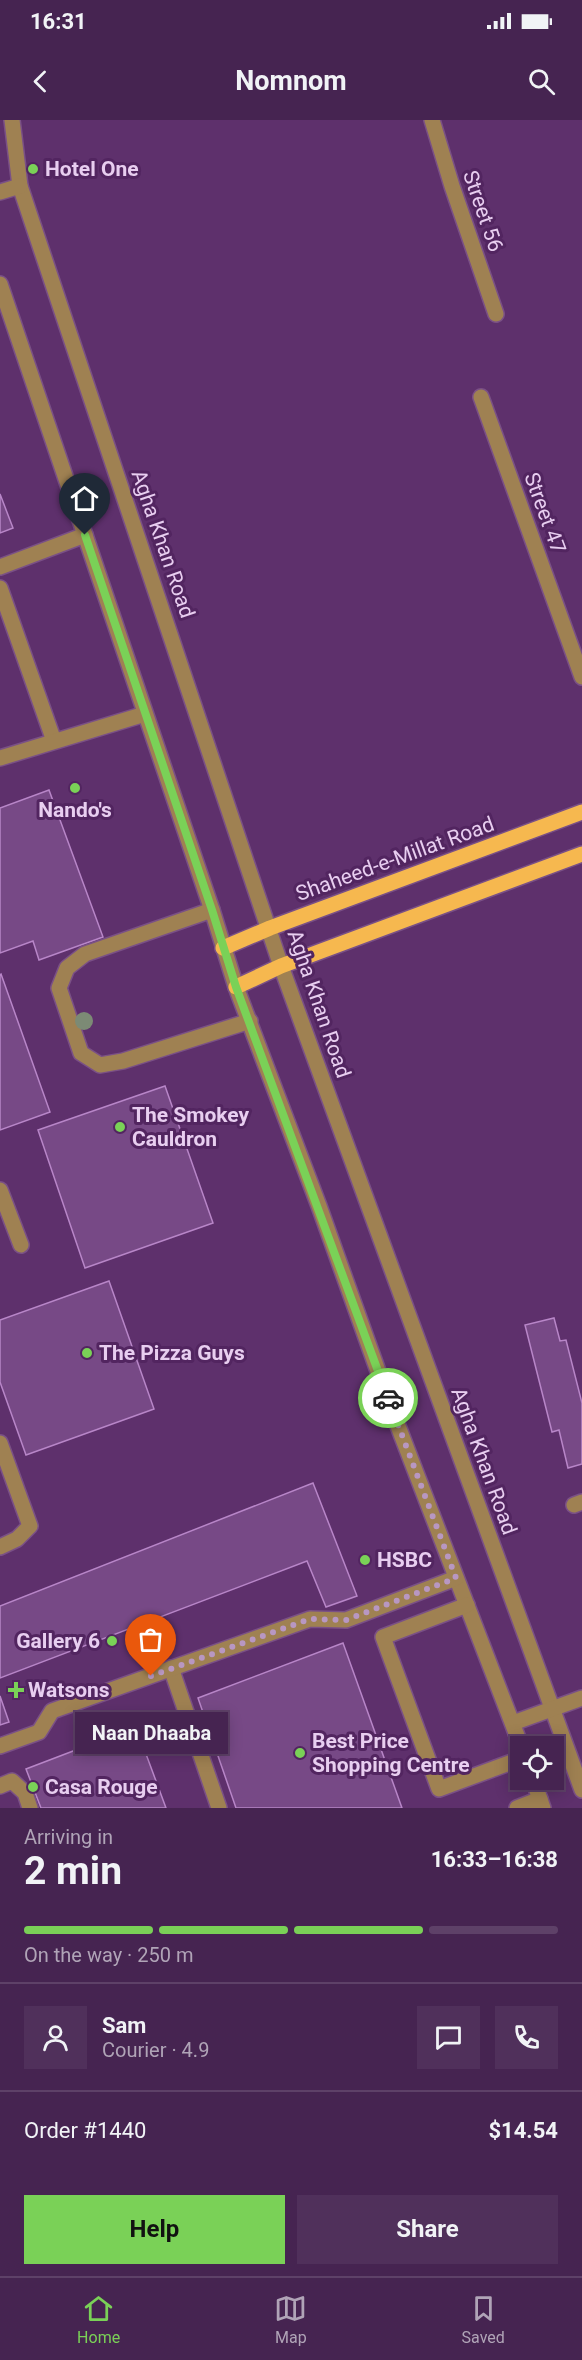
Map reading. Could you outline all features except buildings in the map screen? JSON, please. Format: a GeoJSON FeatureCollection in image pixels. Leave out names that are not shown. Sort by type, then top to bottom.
{"type":"FeatureCollection","features":[{"type":"Feature","properties":{"kind":"main road","name":"Shaheed-e-Millat Road"},"geometry":{"type":"LineString","coordinates":[[223,948],[270,928],[582,812]]}},
{"type":"Feature","properties":{"kind":"main road"},"geometry":{"type":"LineString","coordinates":[[236,987],[281,966],[582,854]]}},
{"type":"Feature","properties":{"kind":"street","name":"Agha Khan Road"},"geometry":{"type":"LineString","coordinates":[[12,120],[20,186],[281,966],[582,1791]]}},
{"type":"Feature","properties":{"kind":"street","name":"Street 56"},"geometry":{"type":"LineString","coordinates":[[432,120],[496,314]]}},
{"type":"Feature","properties":{"kind":"street"},"geometry":{"type":"LineString","coordinates":[[0,192],[20,186]]}},
{"type":"Feature","properties":{"kind":"street"},"geometry":{"type":"LineString","coordinates":[[0,284],[236,987],[456,1578],[517,1736]]}},
{"type":"Feature","properties":{"kind":"street","name":"Street 47"},"geometry":{"type":"LineString","coordinates":[[481,397],[582,677]]}},
{"type":"Feature","properties":{"kind":"street"},"geometry":{"type":"LineString","coordinates":[[0,567],[85,535]]}},
{"type":"Feature","properties":{"kind":"street"},"geometry":{"type":"LineString","coordinates":[[0,588],[54,741]]}},
{"type":"Feature","properties":{"kind":"street"},"geometry":{"type":"LineString","coordinates":[[0,758],[145,714]]}},
{"type":"Feature","properties":{"kind":"street"},"geometry":{"type":"LineString","coordinates":[[212,910],[85,954],[67,968],[59,988],[81,1053],[100,1065],[123,1061],[250,1021]]}},
{"type":"Feature","properties":{"kind":"street"},"geometry":{"type":"LineString","coordinates":[[0,1190],[21,1245]]}},
{"type":"Feature","properties":{"kind":"street"},"geometry":{"type":"LineString","coordinates":[[0,1443],[30,1526],[17,1539],[0,1547]]}},
{"type":"Feature","properties":{"kind":"street"},"geometry":{"type":"LineString","coordinates":[[0,1746],[39,1732],[52,1711],[310,1619],[346,1620],[456,1578]]}},
{"type":"Feature","properties":{"kind":"street"},"geometry":{"type":"LineString","coordinates":[[467,1605],[383,1637],[439,1789],[510,1763]]}},
{"type":"Feature","properties":{"kind":"street"},"geometry":{"type":"LineString","coordinates":[[171,1668],[219,1808]]}},
{"type":"Feature","properties":{"kind":"street"},"geometry":{"type":"LineString","coordinates":[[513,1724],[582,1698]]}},
{"type":"Feature","properties":{"kind":"street"},"geometry":{"type":"LineString","coordinates":[[0,1786],[12,1781],[25,1793],[30,1808]]}},
{"type":"Feature","properties":{"kind":"street"},"geometry":{"type":"LineString","coordinates":[[517,1808],[541,1804]]}},
{"type":"Feature","properties":{"kind":"way so far"},"geometry":{"type":"LineString","coordinates":[[151,1676],[310,1619],[346,1620],[456,1578],[388,1398]]}},
{"type":"Feature","properties":{"kind":"place","name":"Hotel One"},"geometry":{"type":"Point","coordinates":[33,169]}},
{"type":"Feature","properties":{"kind":"place","name":"Nando's"},"geometry":{"type":"Point","coordinates":[75,788]}},
{"type":"Feature","properties":{"kind":"place","name":"The Smokey Cauldron"},"geometry":{"type":"Point","coordinates":[120,1127]}},
{"type":"Feature","properties":{"kind":"place","name":"The Pizza Guys"},"geometry":{"type":"Point","coordinates":[87,1353]}},
{"type":"Feature","properties":{"kind":"place","name":"HSBC"},"geometry":{"type":"Point","coordinates":[365,1560]}},
{"type":"Feature","properties":{"kind":"place","name":"Gallery 6"},"geometry":{"type":"Point","coordinates":[112,1641]}},
{"type":"Feature","properties":{"kind":"place","name":"Naan Dhaaba"},"geometry":{"type":"Point","coordinates":[151,1676]}},
{"type":"Feature","properties":{"kind":"place","name":"Watsons"},"geometry":{"type":"Point","coordinates":[16,1690]}},
{"type":"Feature","properties":{"kind":"place","name":"Best Price Shopping Centre"},"geometry":{"type":"Point","coordinates":[300,1753]}},
{"type":"Feature","properties":{"kind":"place","name":"Casa Rouge"},"geometry":{"type":"Point","coordinates":[33,1787]}},
{"type":"Feature","properties":{"kind":"route"},"geometry":{"type":"LineString","coordinates":[[85,535],[236,987],[388,1398]]}}]}
